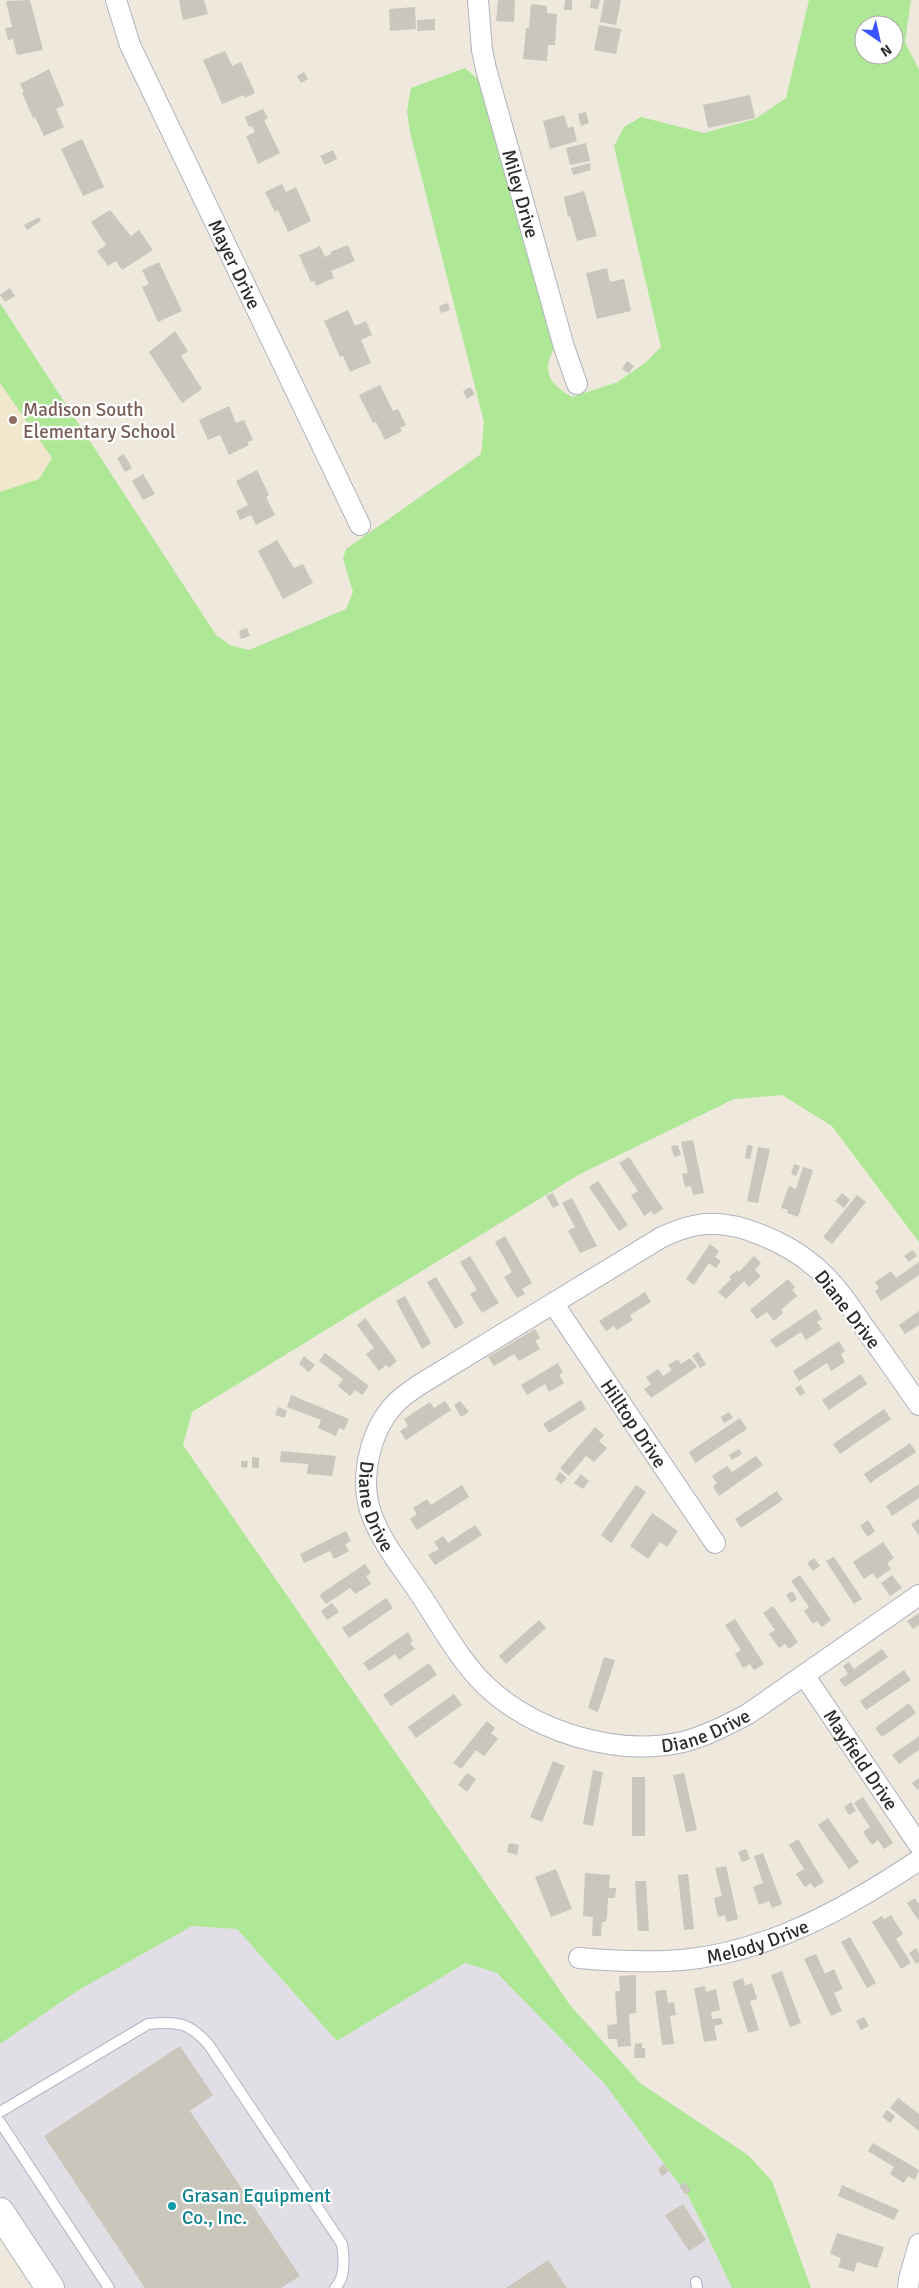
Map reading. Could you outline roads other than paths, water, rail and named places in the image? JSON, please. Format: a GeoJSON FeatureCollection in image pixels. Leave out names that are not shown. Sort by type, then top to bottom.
{"type":"FeatureCollection","features":[{"type":"Feature","properties":{"kind":"main road"},"geometry":{"type":"LineString","coordinates":[[0,2212],[50,2288]]}},
{"type":"Feature","properties":{"kind":"street","name":"Mayer Drive"},"geometry":{"type":"LineString","coordinates":[[116,0],[130,45],[360,525]]}},
{"type":"Feature","properties":{"kind":"street","name":"Miley Drive"},"geometry":{"type":"LineString","coordinates":[[478,0],[482,50],[488,78],[564,347],[577,384]]}},
{"type":"Feature","properties":{"kind":"street","name":"Diane Drive"},"geometry":{"type":"LineString","coordinates":[[919,1406],[851,1308],[823,1274],[793,1251],[760,1234],[717,1225],[699,1224],[662,1237],[419,1384],[404,1395],[392,1407],[382,1422],[369,1456],[368,1492],[370,1509],[390,1549],[466,1663],[486,1685],[503,1700],[545,1723],[590,1739],[613,1744],[641,1746],[682,1742],[718,1729],[748,1714],[919,1595]]}},
{"type":"Feature","properties":{"kind":"street","name":"Hilltop Drive"},"geometry":{"type":"LineString","coordinates":[[553,1303],[715,1543]]}},
{"type":"Feature","properties":{"kind":"street","name":"Mayfield Drive"},"geometry":{"type":"LineString","coordinates":[[804,1675],[919,1845]]}},
{"type":"Feature","properties":{"kind":"street","name":"Melody Drive"},"geometry":{"type":"LineString","coordinates":[[579,1958],[655,1961],[708,1956],[734,1950],[804,1926],[835,1912],[919,1860]]}},
{"type":"Feature","properties":{"kind":"street"},"geometry":{"type":"LineString","coordinates":[[908,2288],[919,2244]]}},
{"type":"Feature","properties":{"kind":"lane"},"geometry":{"type":"LineString","coordinates":[[0,2112],[148,2024],[168,2022],[184,2024],[198,2032],[209,2045],[342,2244],[344,2262],[339,2284],[335,2288]]}},
{"type":"Feature","properties":{"kind":"lane"},"geometry":{"type":"LineString","coordinates":[[0,2122],[109,2288]]}},
{"type":"Feature","properties":{"kind":"place","name":"Madison South Elementary School"},"geometry":{"type":"Point","coordinates":[13,420]}},
{"type":"Feature","properties":{"kind":"place","name":"Grasan Equipment Co., Inc."},"geometry":{"type":"Point","coordinates":[172,2206]}}]}
